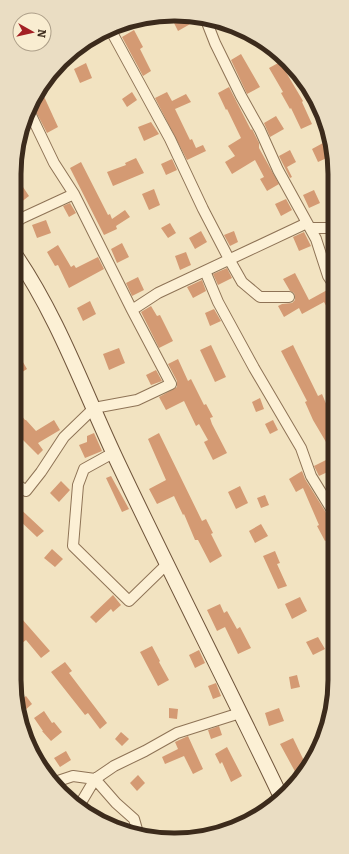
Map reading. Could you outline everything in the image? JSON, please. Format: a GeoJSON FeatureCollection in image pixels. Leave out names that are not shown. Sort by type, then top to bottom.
{"type":"FeatureCollection","features":[{"type":"Feature","properties":{"kind":"street"},"geometry":{"type":"LineString","coordinates":[[208,25],[237,89],[260,130],[278,170],[316,239],[328,276]]}},
{"type":"Feature","properties":{"kind":"street"},"geometry":{"type":"LineString","coordinates":[[113,34],[170,139],[229,259],[242,282],[260,297],[289,297]]}},
{"type":"Feature","properties":{"kind":"street"},"geometry":{"type":"LineString","coordinates":[[21,487],[26,491],[41,472],[64,437],[94,408],[137,400],[171,384],[74,194],[54,163],[32,118]]}},
{"type":"Feature","properties":{"kind":"street"},"geometry":{"type":"LineString","coordinates":[[21,219],[74,194]]}},
{"type":"Feature","properties":{"kind":"street"},"geometry":{"type":"LineString","coordinates":[[132,310],[158,293],[229,259],[308,225],[328,227]]}},
{"type":"Feature","properties":{"kind":"street"},"geometry":{"type":"LineString","coordinates":[[21,264],[66,345],[113,453],[166,565],[279,792]]}},
{"type":"Feature","properties":{"kind":"street"},"geometry":{"type":"LineString","coordinates":[[205,271],[221,308],[254,368],[302,448],[311,476],[328,504]]}},
{"type":"Feature","properties":{"kind":"street"},"geometry":{"type":"LineString","coordinates":[[21,276],[27,273]]}},
{"type":"Feature","properties":{"kind":"street"},"geometry":{"type":"LineString","coordinates":[[113,453],[84,469],[78,485],[73,546],[129,601],[166,565]]}},
{"type":"Feature","properties":{"kind":"street"},"geometry":{"type":"LineString","coordinates":[[82,802],[96,779],[114,766],[177,733],[240,713]]}},
{"type":"Feature","properties":{"kind":"street"},"geometry":{"type":"LineString","coordinates":[[59,781],[73,776],[96,779],[116,803],[134,819],[137,828]]}},
{"type":"Feature","properties":{"kind":"building"},"geometry":{"type":"Polygon","coordinates":[[[173,21],[194,22],[178,31],[173,21]]]}},
{"type":"Feature","properties":{"kind":"building"},"geometry":{"type":"Polygon","coordinates":[[[134,30],[143,47],[140,49],[151,71],[143,76],[122,37],[134,30]]]}},
{"type":"Feature","properties":{"kind":"building"},"geometry":{"type":"Polygon","coordinates":[[[241,54],[260,87],[247,94],[231,60],[241,54]]]}},
{"type":"Feature","properties":{"kind":"building"},"geometry":{"type":"Polygon","coordinates":[[[279,62],[281,64],[303,101],[302,102],[312,124],[301,129],[291,108],[290,109],[281,93],[283,92],[269,68],[279,62]]]}},
{"type":"Feature","properties":{"kind":"building"},"geometry":{"type":"Polygon","coordinates":[[[86,63],[92,78],[80,83],[74,69],[86,63]]]}},
{"type":"Feature","properties":{"kind":"building"},"geometry":{"type":"Polygon","coordinates":[[[229,87],[259,143],[259,148],[279,184],[267,191],[260,179],[264,177],[255,160],[232,174],[225,162],[235,156],[228,146],[241,138],[218,93],[229,87]]]}},
{"type":"Feature","properties":{"kind":"building"},"geometry":{"type":"Polygon","coordinates":[[[132,92],[137,100],[127,107],[122,99],[132,92]]]}},
{"type":"Feature","properties":{"kind":"building"},"geometry":{"type":"Polygon","coordinates":[[[167,92],[172,101],[186,94],[191,102],[175,109],[190,140],[192,139],[196,148],[203,145],[206,151],[187,160],[155,98],[167,92]]]}},
{"type":"Feature","properties":{"kind":"building"},"geometry":{"type":"Polygon","coordinates":[[[43,95],[58,127],[47,133],[35,111],[43,95]]]}},
{"type":"Feature","properties":{"kind":"building"},"geometry":{"type":"Polygon","coordinates":[[[276,116],[284,129],[270,137],[264,123],[276,116]]]}},
{"type":"Feature","properties":{"kind":"building"},"geometry":{"type":"Polygon","coordinates":[[[151,122],[159,134],[144,141],[138,127],[151,122]]]}},
{"type":"Feature","properties":{"kind":"building"},"geometry":{"type":"Polygon","coordinates":[[[323,143],[327,158],[318,162],[312,149],[323,143]]]}},
{"type":"Feature","properties":{"kind":"building"},"geometry":{"type":"Polygon","coordinates":[[[290,150],[296,162],[287,167],[292,177],[290,178],[279,156],[290,150]]]}},
{"type":"Feature","properties":{"kind":"building"},"geometry":{"type":"Polygon","coordinates":[[[136,158],[144,173],[113,186],[107,172],[126,165],[125,163],[136,158]]]}},
{"type":"Feature","properties":{"kind":"building"},"geometry":{"type":"Polygon","coordinates":[[[172,159],[177,170],[166,175],[161,164],[172,159]]]}},
{"type":"Feature","properties":{"kind":"building"},"geometry":{"type":"Polygon","coordinates":[[[81,162],[108,215],[110,214],[112,219],[125,210],[130,217],[116,226],[117,229],[104,235],[70,168],[81,162]]]}},
{"type":"Feature","properties":{"kind":"building"},"geometry":{"type":"Polygon","coordinates":[[[23,187],[29,196],[21,202],[21,189],[23,187]]]}},
{"type":"Feature","properties":{"kind":"building"},"geometry":{"type":"Polygon","coordinates":[[[154,189],[160,205],[149,210],[142,194],[154,189]]]}},
{"type":"Feature","properties":{"kind":"building"},"geometry":{"type":"Polygon","coordinates":[[[314,190],[320,203],[309,208],[303,195],[314,190]]]}},
{"type":"Feature","properties":{"kind":"building"},"geometry":{"type":"Polygon","coordinates":[[[286,199],[292,210],[281,216],[275,204],[286,199]]]}},
{"type":"Feature","properties":{"kind":"building"},"geometry":{"type":"Polygon","coordinates":[[[70,203],[76,213],[69,217],[63,206],[70,203]]]}},
{"type":"Feature","properties":{"kind":"building"},"geometry":{"type":"Polygon","coordinates":[[[46,220],[51,233],[37,238],[32,225],[46,220]]]}},
{"type":"Feature","properties":{"kind":"building"},"geometry":{"type":"Polygon","coordinates":[[[170,223],[176,233],[168,238],[161,228],[170,223]]]}},
{"type":"Feature","properties":{"kind":"building"},"geometry":{"type":"Polygon","coordinates":[[[201,231],[207,242],[195,249],[189,238],[201,231]]]}},
{"type":"Feature","properties":{"kind":"building"},"geometry":{"type":"Polygon","coordinates":[[[234,231],[238,242],[230,246],[224,235],[234,231]]]}},
{"type":"Feature","properties":{"kind":"building"},"geometry":{"type":"Polygon","coordinates":[[[304,232],[311,246],[299,251],[293,237],[304,232]]]}},
{"type":"Feature","properties":{"kind":"building"},"geometry":{"type":"Polygon","coordinates":[[[122,243],[129,257],[117,263],[111,249],[122,243]]]}},
{"type":"Feature","properties":{"kind":"building"},"geometry":{"type":"Polygon","coordinates":[[[58,245],[71,267],[74,265],[76,268],[98,257],[104,269],[69,288],[58,265],[55,266],[47,252],[58,245]]]}},
{"type":"Feature","properties":{"kind":"building"},"geometry":{"type":"Polygon","coordinates":[[[186,252],[191,265],[180,270],[175,256],[186,252]]]}},
{"type":"Feature","properties":{"kind":"building"},"geometry":{"type":"Polygon","coordinates":[[[227,268],[232,278],[218,285],[213,274],[227,268]]]}},
{"type":"Feature","properties":{"kind":"building"},"geometry":{"type":"Polygon","coordinates":[[[295,273],[309,300],[328,290],[328,309],[324,302],[302,314],[299,308],[284,317],[278,306],[292,303],[295,300],[295,297],[294,293],[290,291],[283,279],[295,273]]]}},
{"type":"Feature","properties":{"kind":"building"},"geometry":{"type":"Polygon","coordinates":[[[138,277],[144,290],[132,296],[126,283],[138,277]]]}},
{"type":"Feature","properties":{"kind":"building"},"geometry":{"type":"Polygon","coordinates":[[[202,280],[206,291],[193,298],[187,287],[202,280]]]}},
{"type":"Feature","properties":{"kind":"building"},"geometry":{"type":"Polygon","coordinates":[[[90,301],[96,314],[83,321],[77,308],[90,301]]]}},
{"type":"Feature","properties":{"kind":"building"},"geometry":{"type":"Polygon","coordinates":[[[151,306],[157,316],[160,315],[173,341],[159,348],[141,312],[151,306]]]}},
{"type":"Feature","properties":{"kind":"building"},"geometry":{"type":"Polygon","coordinates":[[[214,309],[221,321],[210,326],[205,313],[214,309]]]}},
{"type":"Feature","properties":{"kind":"building"},"geometry":{"type":"Polygon","coordinates":[[[211,345],[226,377],[215,382],[200,350],[211,345]]]}},
{"type":"Feature","properties":{"kind":"building"},"geometry":{"type":"Polygon","coordinates":[[[293,345],[318,396],[322,394],[328,408],[328,414],[326,414],[328,418],[328,441],[326,442],[313,420],[305,402],[307,401],[281,351],[293,345]]]}},
{"type":"Feature","properties":{"kind":"building"},"geometry":{"type":"Polygon","coordinates":[[[119,348],[125,363],[109,370],[103,354],[119,348]]]}},
{"type":"Feature","properties":{"kind":"building"},"geometry":{"type":"Polygon","coordinates":[[[21,359],[27,369],[21,373],[21,359]]]}},
{"type":"Feature","properties":{"kind":"building"},"geometry":{"type":"Polygon","coordinates":[[[178,359],[188,381],[191,379],[204,405],[206,404],[213,417],[210,418],[212,424],[227,453],[213,460],[204,442],[208,440],[199,424],[196,426],[184,401],[166,410],[159,397],[177,387],[177,381],[168,364],[178,359]]]}},
{"type":"Feature","properties":{"kind":"building"},"geometry":{"type":"Polygon","coordinates":[[[156,370],[162,381],[151,385],[146,375],[156,370]]]}},
{"type":"Feature","properties":{"kind":"building"},"geometry":{"type":"Polygon","coordinates":[[[260,398],[264,409],[256,412],[252,402],[260,398]]]}},
{"type":"Feature","properties":{"kind":"building"},"geometry":{"type":"Polygon","coordinates":[[[21,415],[36,431],[54,420],[60,430],[38,443],[43,450],[38,455],[21,438],[21,415]]]}},
{"type":"Feature","properties":{"kind":"building"},"geometry":{"type":"Polygon","coordinates":[[[273,420],[278,430],[270,434],[265,424],[273,420]]]}},
{"type":"Feature","properties":{"kind":"building"},"geometry":{"type":"Polygon","coordinates":[[[94,433],[102,451],[85,458],[79,445],[87,442],[87,436],[94,433]]]}},
{"type":"Feature","properties":{"kind":"building"},"geometry":{"type":"Polygon","coordinates":[[[159,433],[202,521],[206,519],[213,533],[211,534],[222,556],[210,563],[198,540],[195,540],[184,514],[183,515],[174,496],[157,504],[149,489],[166,480],[148,439],[159,433]]]}},
{"type":"Feature","properties":{"kind":"building"},"geometry":{"type":"Polygon","coordinates":[[[328,459],[328,472],[319,476],[314,466],[328,459]]]}},
{"type":"Feature","properties":{"kind":"building"},"geometry":{"type":"Polygon","coordinates":[[[302,471],[305,479],[328,516],[328,540],[325,541],[317,526],[319,525],[303,488],[296,492],[289,479],[302,471]]]}},
{"type":"Feature","properties":{"kind":"building"},"geometry":{"type":"Polygon","coordinates":[[[111,476],[129,509],[122,512],[106,478],[111,476]]]}},
{"type":"Feature","properties":{"kind":"building"},"geometry":{"type":"Polygon","coordinates":[[[61,481],[70,490],[59,502],[50,493],[61,481]]]}},
{"type":"Feature","properties":{"kind":"building"},"geometry":{"type":"Polygon","coordinates":[[[240,486],[248,503],[236,509],[228,492],[240,486]]]}},
{"type":"Feature","properties":{"kind":"building"},"geometry":{"type":"Polygon","coordinates":[[[265,495],[269,505],[261,508],[257,498],[265,495]]]}},
{"type":"Feature","properties":{"kind":"building"},"geometry":{"type":"Polygon","coordinates":[[[21,510],[44,531],[37,537],[21,522],[21,510]]]}},
{"type":"Feature","properties":{"kind":"building"},"geometry":{"type":"Polygon","coordinates":[[[261,524],[268,536],[255,543],[249,531],[261,524]]]}},
{"type":"Feature","properties":{"kind":"building"},"geometry":{"type":"Polygon","coordinates":[[[52,549],[63,559],[55,567],[44,558],[52,549]]]}},
{"type":"Feature","properties":{"kind":"building"},"geometry":{"type":"Polygon","coordinates":[[[275,551],[280,563],[277,564],[287,586],[278,589],[263,556],[275,551]]]}},
{"type":"Feature","properties":{"kind":"building"},"geometry":{"type":"Polygon","coordinates":[[[113,595],[121,605],[113,612],[111,609],[96,623],[90,617],[113,595]]]}},
{"type":"Feature","properties":{"kind":"building"},"geometry":{"type":"Polygon","coordinates":[[[300,597],[307,611],[292,619],[285,604],[300,597]]]}},
{"type":"Feature","properties":{"kind":"building"},"geometry":{"type":"Polygon","coordinates":[[[220,604],[224,613],[227,611],[237,629],[240,627],[251,648],[238,654],[225,627],[217,631],[207,610],[220,604]]]}},
{"type":"Feature","properties":{"kind":"building"},"geometry":{"type":"Polygon","coordinates":[[[22,619],[50,651],[41,658],[26,640],[22,643],[21,642],[22,619]]]}},
{"type":"Feature","properties":{"kind":"building"},"geometry":{"type":"Polygon","coordinates":[[[318,637],[325,649],[313,655],[306,642],[318,637]]]}},
{"type":"Feature","properties":{"kind":"building"},"geometry":{"type":"Polygon","coordinates":[[[152,646],[169,680],[158,686],[140,652],[152,646]]]}},
{"type":"Feature","properties":{"kind":"building"},"geometry":{"type":"Polygon","coordinates":[[[199,650],[205,663],[195,668],[189,655],[199,650]]]}},
{"type":"Feature","properties":{"kind":"building"},"geometry":{"type":"Polygon","coordinates":[[[65,662],[72,671],[69,673],[107,723],[100,729],[88,713],[85,715],[51,672],[65,662]]]}},
{"type":"Feature","properties":{"kind":"building"},"geometry":{"type":"Polygon","coordinates":[[[297,675],[300,687],[291,689],[289,677],[297,675]]]}},
{"type":"Feature","properties":{"kind":"building"},"geometry":{"type":"Polygon","coordinates":[[[216,683],[221,696],[213,699],[208,686],[216,683]]]}},
{"type":"Feature","properties":{"kind":"building"},"geometry":{"type":"Polygon","coordinates":[[[26,696],[32,704],[24,711],[22,700],[26,696]]]}},
{"type":"Feature","properties":{"kind":"building"},"geometry":{"type":"Polygon","coordinates":[[[169,708],[178,709],[177,719],[169,718],[169,708]]]}},
{"type":"Feature","properties":{"kind":"building"},"geometry":{"type":"Polygon","coordinates":[[[279,708],[284,721],[269,726],[265,713],[279,708]]]}},
{"type":"Feature","properties":{"kind":"building"},"geometry":{"type":"Polygon","coordinates":[[[44,711],[52,723],[54,722],[62,732],[51,741],[42,731],[34,718],[44,711]]]}},
{"type":"Feature","properties":{"kind":"building"},"geometry":{"type":"Polygon","coordinates":[[[219,726],[222,735],[211,739],[208,730],[219,726]]]}},
{"type":"Feature","properties":{"kind":"building"},"geometry":{"type":"Polygon","coordinates":[[[121,732],[129,739],[122,746],[115,739],[121,732]]]}},
{"type":"Feature","properties":{"kind":"building"},"geometry":{"type":"Polygon","coordinates":[[[188,736],[203,769],[193,774],[184,756],[165,764],[162,757],[178,749],[175,742],[188,736]]]}},
{"type":"Feature","properties":{"kind":"building"},"geometry":{"type":"Polygon","coordinates":[[[293,738],[304,761],[296,773],[280,744],[293,738]]]}},
{"type":"Feature","properties":{"kind":"building"},"geometry":{"type":"Polygon","coordinates":[[[227,747],[242,776],[231,782],[222,762],[220,764],[215,754],[227,747]]]}},
{"type":"Feature","properties":{"kind":"building"},"geometry":{"type":"Polygon","coordinates":[[[66,751],[71,760],[60,767],[54,758],[66,751]]]}},
{"type":"Feature","properties":{"kind":"building"},"geometry":{"type":"Polygon","coordinates":[[[138,775],[145,783],[137,791],[130,783],[138,775]]]}}]}
